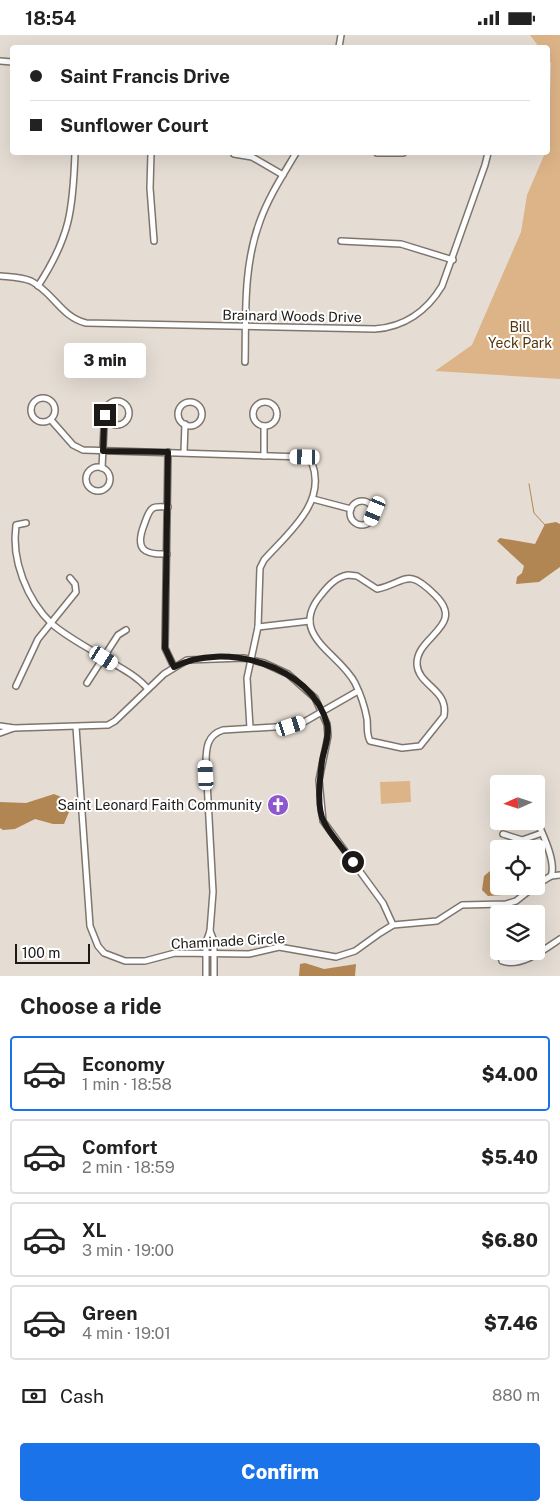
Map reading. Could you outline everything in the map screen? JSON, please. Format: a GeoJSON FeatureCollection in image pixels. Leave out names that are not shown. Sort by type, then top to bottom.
{"type":"FeatureCollection","features":[{"type":"Feature","properties":{"kind":"street"},"geometry":{"type":"LineString","coordinates":[[38,286],[58,254],[68,227],[74,198],[76,155]]}},
{"type":"Feature","properties":{"kind":"street"},"geometry":{"type":"LineString","coordinates":[[151,155],[150,188],[154,241]]}},
{"type":"Feature","properties":{"kind":"street"},"geometry":{"type":"LineString","coordinates":[[240,155],[252,157],[283,175]]}},
{"type":"Feature","properties":{"kind":"street"},"geometry":{"type":"LineString","coordinates":[[244,362],[247,277],[253,243],[264,211],[295,155]]}},
{"type":"Feature","properties":{"kind":"street","name":"Brainard Woods Drive"},"geometry":{"type":"LineString","coordinates":[[0,276],[25,279],[38,286],[67,314],[86,323],[375,329],[400,323],[416,315],[432,301],[442,286],[453,260],[487,155]]}},
{"type":"Feature","properties":{"kind":"street"},"geometry":{"type":"LineString","coordinates":[[341,241],[401,243],[453,260]]}},
{"type":"Feature","properties":{"kind":"street"},"geometry":{"type":"LineString","coordinates":[[45,398],[52,402],[55,409],[51,420],[41,422],[33,416],[31,409],[37,400],[45,398]]}},
{"type":"Feature","properties":{"kind":"street"},"geometry":{"type":"LineString","coordinates":[[110,402],[126,403],[130,414],[127,421],[116,423],[108,421],[105,411],[110,402]]}},
{"type":"Feature","properties":{"kind":"street"},"geometry":{"type":"LineString","coordinates":[[186,403],[199,405],[204,414],[201,420],[196,424],[185,425],[177,418],[178,407],[186,403]]}},
{"type":"Feature","properties":{"kind":"street"},"geometry":{"type":"LineString","coordinates":[[259,403],[272,403],[278,411],[277,418],[274,423],[264,426],[255,421],[253,411],[259,403]]}},
{"type":"Feature","properties":{"kind":"street"},"geometry":{"type":"LineString","coordinates":[[51,420],[75,448],[83,450],[305,457],[314,466],[313,499],[306,513],[262,563],[259,574],[258,627],[247,678],[250,729]]}},
{"type":"Feature","properties":{"kind":"street"},"geometry":{"type":"LineString","coordinates":[[102,468],[92,469],[87,474],[85,481],[88,487],[102,491],[110,485],[109,475],[102,468],[104,427],[108,421]]}},
{"type":"Feature","properties":{"kind":"street"},"geometry":{"type":"LineString","coordinates":[[184,452],[185,425]]}},
{"type":"Feature","properties":{"kind":"street"},"geometry":{"type":"LineString","coordinates":[[264,426],[264,456]]}},
{"type":"Feature","properties":{"kind":"street"},"geometry":{"type":"LineString","coordinates":[[168,452],[165,648],[174,667]]}},
{"type":"Feature","properties":{"kind":"street"},"geometry":{"type":"LineString","coordinates":[[313,499],[331,502],[351,509]]}},
{"type":"Feature","properties":{"kind":"street"},"geometry":{"type":"LineString","coordinates":[[362,501],[372,505],[375,511],[370,524],[360,525],[352,519],[351,509],[356,503],[362,501]]}},
{"type":"Feature","properties":{"kind":"street"},"geometry":{"type":"LineString","coordinates":[[167,554],[148,552],[141,546],[139,541],[150,511],[156,507],[168,507]]}},
{"type":"Feature","properties":{"kind":"street"},"geometry":{"type":"LineString","coordinates":[[26,523],[16,525],[18,561],[22,578],[36,603],[52,624],[135,677],[148,689]]}},
{"type":"Feature","properties":{"kind":"street"},"geometry":{"type":"LineString","coordinates":[[348,575],[357,576],[377,589],[399,580],[416,580],[426,585],[441,600],[445,609],[443,624],[422,648],[417,663],[422,677],[442,697],[445,705],[442,721],[420,746],[414,748],[402,748],[370,741],[367,735],[367,718],[358,691],[352,678],[316,639],[310,621],[314,604],[322,593],[338,578],[348,575]]}},
{"type":"Feature","properties":{"kind":"street"},"geometry":{"type":"LineString","coordinates":[[15,581],[22,578]]}},
{"type":"Feature","properties":{"kind":"street"},"geometry":{"type":"LineString","coordinates":[[16,686],[38,639],[76,592],[75,584],[70,578]]}},
{"type":"Feature","properties":{"kind":"street"},"geometry":{"type":"LineString","coordinates":[[258,627],[310,621]]}},
{"type":"Feature","properties":{"kind":"street"},"geometry":{"type":"LineString","coordinates":[[88,683],[118,635],[126,630]]}},
{"type":"Feature","properties":{"kind":"street"},"geometry":{"type":"LineString","coordinates":[[0,726],[14,728],[101,726],[115,721],[148,689],[174,667],[187,660],[229,657],[252,660],[288,674],[306,688],[322,711],[327,724],[328,736],[319,780],[323,821],[383,903],[393,925]]}},
{"type":"Feature","properties":{"kind":"street"},"geometry":{"type":"LineString","coordinates":[[206,976],[206,942],[210,931],[213,874],[206,751],[210,739],[223,730],[291,726],[304,722],[358,691]]}},
{"type":"Feature","properties":{"kind":"street","name":"Chaminade Circle"},"geometry":{"type":"LineString","coordinates":[[76,727],[89,919],[92,936],[98,946],[113,958],[136,963],[168,954],[252,953],[279,947],[336,957],[356,951],[393,925],[437,921],[462,905],[490,905]]}},
{"type":"Feature","properties":{"kind":"street"},"geometry":{"type":"LineString","coordinates":[[0,733],[14,728]]}},
{"type":"Feature","properties":{"kind":"street"},"geometry":{"type":"LineString","coordinates":[[541,830],[553,870],[551,876]]}},
{"type":"Feature","properties":{"kind":"street"},"geometry":{"type":"LineString","coordinates":[[503,834],[522,840],[542,833]]}},
{"type":"Feature","properties":{"kind":"street","name":"Chaminade Circle"},"geometry":{"type":"LineString","coordinates":[[545,880],[551,876],[560,875]]}},
{"type":"Feature","properties":{"kind":"street","name":"Chaminade Circle"},"geometry":{"type":"LineString","coordinates":[[500,905],[516,901],[524,895]]}},
{"type":"Feature","properties":{"kind":"street"},"geometry":{"type":"LineString","coordinates":[[210,931],[214,941],[214,976]]}},
{"type":"Feature","properties":{"kind":"street"},"geometry":{"type":"LineString","coordinates":[[545,948],[560,939]]}},
{"type":"Feature","properties":{"kind":"street"},"geometry":{"type":"LineString","coordinates":[[502,960],[515,962],[521,960]]}},
{"type":"Feature","properties":{"kind":"green space","name":"Bill Yeck Park"},"geometry":{"type":"Polygon","coordinates":[[[530,35],[560,35],[560,379],[435,371],[472,345],[521,232],[527,195],[544,155],[550,155],[550,45],[538,45],[530,35]]]}},
{"type":"Feature","properties":{"kind":"green space"},"geometry":{"type":"Polygon","coordinates":[[[410,781],[411,802],[381,804],[380,782],[410,781]]]}},
{"type":"Feature","properties":{"kind":"shaded area"},"geometry":{"type":"Polygon","coordinates":[[[556,522],[560,524],[560,567],[539,582],[516,584],[517,577],[522,573],[524,566],[497,541],[500,538],[535,544],[545,524],[556,522]]]}},
{"type":"Feature","properties":{"kind":"shaded area"},"geometry":{"type":"Polygon","coordinates":[[[54,794],[66,799],[69,812],[64,824],[53,824],[35,819],[15,829],[3,830],[0,828],[0,802],[26,803],[54,794]]]}},
{"type":"Feature","properties":{"kind":"shaded area"},"geometry":{"type":"Polygon","coordinates":[[[490,871],[490,895],[503,895],[488,896],[482,890],[484,876],[490,871]]]}},
{"type":"Feature","properties":{"kind":"shaded area"},"geometry":{"type":"Polygon","coordinates":[[[305,963],[324,969],[356,964],[355,976],[299,976],[300,964],[305,963]]]}},
{"type":"Feature","properties":{"kind":"waterway"},"geometry":{"type":"LineString","coordinates":[[529,484],[534,513],[546,526]]}},
{"type":"Feature","properties":{"kind":"place","name":"Saint Leonard Faith Community"},"geometry":{"type":"Point","coordinates":[278,805]}},
{"type":"Feature","properties":{"kind":"route"},"geometry":{"type":"LineString","coordinates":[[105,415],[108,421],[104,427],[103,451],[168,452],[165,648],[167,655],[174,667],[187,660],[200,658],[229,657],[264,663],[288,674],[315,698],[327,724],[328,736],[319,780],[323,821],[353,862]]}}]}
